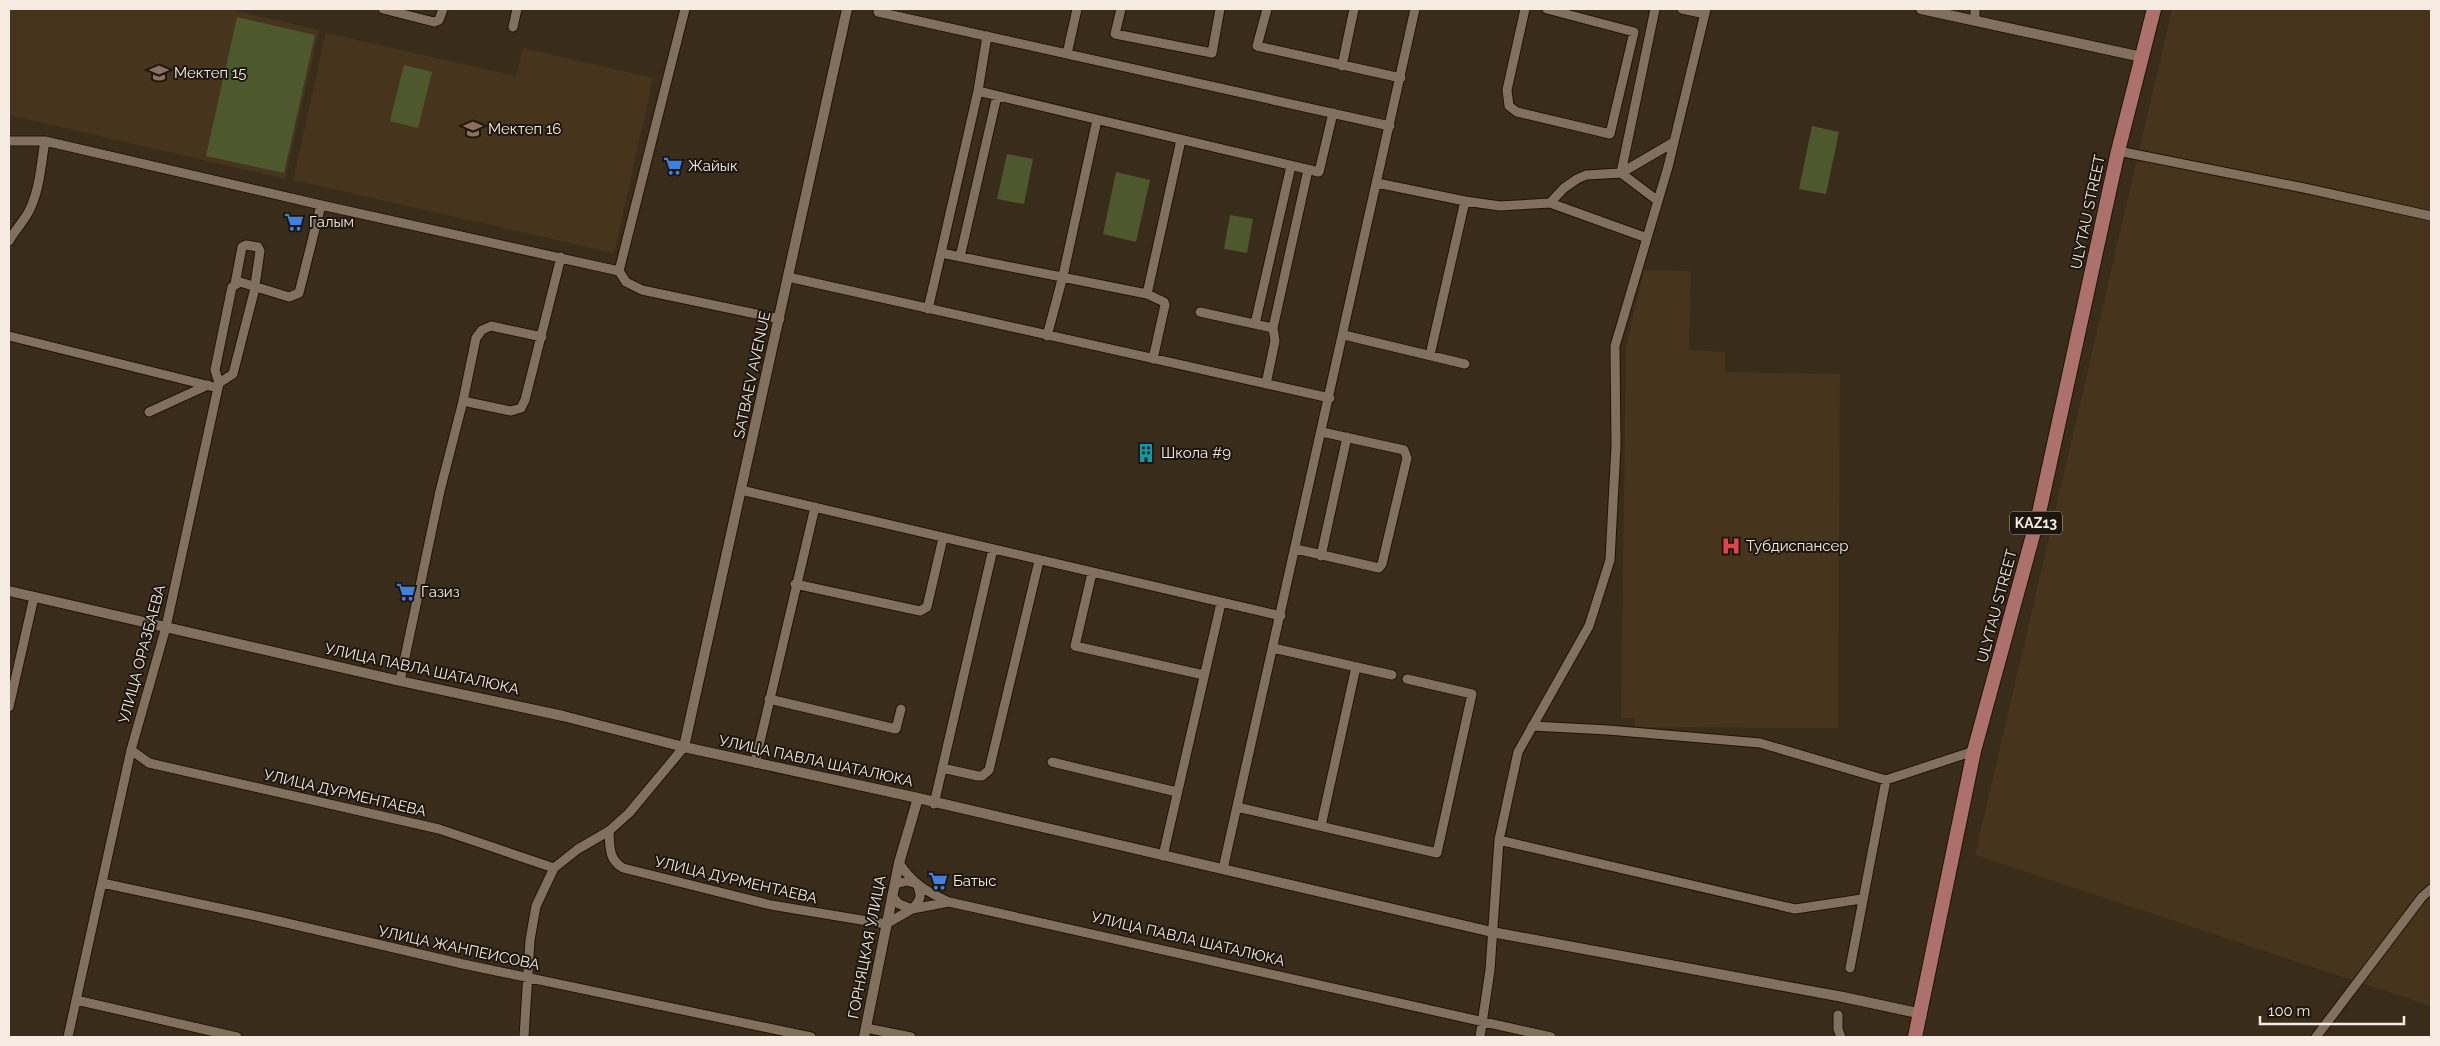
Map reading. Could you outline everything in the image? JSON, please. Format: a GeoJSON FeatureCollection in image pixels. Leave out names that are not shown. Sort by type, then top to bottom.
{"type":"FeatureCollection","features":[{"type":"Feature","properties":{"kind":"main road","name":"ULYTAU STREET"},"geometry":{"type":"LineString","coordinates":[[1915,1037],[1922,1014],[1974,751],[2039,513],[2118,151],[2154,9]]}},
{"type":"Feature","properties":{"kind":"street"},"geometry":{"type":"LineString","coordinates":[[383,9],[434,22],[439,20],[443,9]]}},
{"type":"Feature","properties":{"kind":"street"},"geometry":{"type":"LineString","coordinates":[[513,26],[517,9]]}},
{"type":"Feature","properties":{"kind":"street"},"geometry":{"type":"LineString","coordinates":[[618,271],[685,9]]}},
{"type":"Feature","properties":{"kind":"street","name":"SATBAEV AVENUE"},"geometry":{"type":"LineString","coordinates":[[684,747],[780,319],[846,9]]}},
{"type":"Feature","properties":{"kind":"street"},"geometry":{"type":"LineString","coordinates":[[1068,54],[1078,9]]}},
{"type":"Feature","properties":{"kind":"street"},"geometry":{"type":"LineString","coordinates":[[1121,9],[1115,34],[1212,53],[1220,9]]}},
{"type":"Feature","properties":{"kind":"street"},"geometry":{"type":"LineString","coordinates":[[1267,9],[1257,46],[1400,78]]}},
{"type":"Feature","properties":{"kind":"street"},"geometry":{"type":"LineString","coordinates":[[1342,66],[1354,9]]}},
{"type":"Feature","properties":{"kind":"street"},"geometry":{"type":"LineString","coordinates":[[1224,869],[1415,9]]}},
{"type":"Feature","properties":{"kind":"street"},"geometry":{"type":"LineString","coordinates":[[1525,9],[1507,90],[1509,106],[1516,112],[1610,134],[1634,32],[1547,9]]}},
{"type":"Feature","properties":{"kind":"street"},"geometry":{"type":"LineString","coordinates":[[1620,173],[1655,9]]}},
{"type":"Feature","properties":{"kind":"street"},"geometry":{"type":"LineString","coordinates":[[1480,1037],[1490,970],[1499,840],[1518,752],[1589,626],[1610,560],[1616,446],[1615,346],[1658,201],[1706,12],[1682,9]]}},
{"type":"Feature","properties":{"kind":"street"},"geometry":{"type":"LineString","coordinates":[[1920,9],[2142,57]]}},
{"type":"Feature","properties":{"kind":"street"},"geometry":{"type":"LineString","coordinates":[[1975,9],[1975,21]]}},
{"type":"Feature","properties":{"kind":"street"},"geometry":{"type":"LineString","coordinates":[[878,12],[1390,126]]}},
{"type":"Feature","properties":{"kind":"street"},"geometry":{"type":"LineString","coordinates":[[928,310],[978,91],[987,36]]}},
{"type":"Feature","properties":{"kind":"street"},"geometry":{"type":"LineString","coordinates":[[978,91],[1319,172],[1333,113]]}},
{"type":"Feature","properties":{"kind":"street"},"geometry":{"type":"LineString","coordinates":[[960,257],[997,96]]}},
{"type":"Feature","properties":{"kind":"street"},"geometry":{"type":"LineString","coordinates":[[1047,336],[1063,276],[1097,120]]}},
{"type":"Feature","properties":{"kind":"street"},"geometry":{"type":"LineString","coordinates":[[9,140],[45,141],[321,205],[561,257],[618,271],[626,282],[642,290],[780,319]]}},
{"type":"Feature","properties":{"kind":"street"},"geometry":{"type":"LineString","coordinates":[[1147,294],[1181,140]]}},
{"type":"Feature","properties":{"kind":"street"},"geometry":{"type":"LineString","coordinates":[[9,241],[16,226],[29,212],[36,191],[45,141]]}},
{"type":"Feature","properties":{"kind":"street"},"geometry":{"type":"LineString","coordinates":[[1550,203],[1564,188],[1586,175],[1620,173],[1674,142]]}},
{"type":"Feature","properties":{"kind":"street"},"geometry":{"type":"LineString","coordinates":[[2118,151],[2431,216]]}},
{"type":"Feature","properties":{"kind":"street"},"geometry":{"type":"LineString","coordinates":[[1255,324],[1291,166]]}},
{"type":"Feature","properties":{"kind":"street"},"geometry":{"type":"LineString","coordinates":[[1266,384],[1275,341],[1274,328],[1308,170]]}},
{"type":"Feature","properties":{"kind":"street"},"geometry":{"type":"LineString","coordinates":[[1620,173],[1658,201]]}},
{"type":"Feature","properties":{"kind":"street"},"geometry":{"type":"LineString","coordinates":[[1377,183],[1465,201],[1500,206],[1550,203],[1647,238]]}},
{"type":"Feature","properties":{"kind":"street"},"geometry":{"type":"LineString","coordinates":[[1430,355],[1465,201]]}},
{"type":"Feature","properties":{"kind":"street"},"geometry":{"type":"LineString","coordinates":[[237,283],[255,286],[289,297],[299,293],[321,205]]}},
{"type":"Feature","properties":{"kind":"street","name":"УЛИЦА ОРАЗБАЕВА"},"geometry":{"type":"LineString","coordinates":[[68,1037],[131,750],[166,627],[218,385],[215,370],[232,287],[237,283],[242,247],[246,244],[258,247],[260,250],[255,286]]}},
{"type":"Feature","properties":{"kind":"street"},"geometry":{"type":"LineString","coordinates":[[941,253],[1147,294],[1164,302],[1165,305],[1153,359]]}},
{"type":"Feature","properties":{"kind":"street"},"geometry":{"type":"LineString","coordinates":[[463,401],[511,411],[521,408],[526,400],[561,257]]}},
{"type":"Feature","properties":{"kind":"street"},"geometry":{"type":"LineString","coordinates":[[788,277],[928,310],[1330,398]]}},
{"type":"Feature","properties":{"kind":"street"},"geometry":{"type":"LineString","coordinates":[[9,336],[208,385],[218,385],[233,374],[255,286]]}},
{"type":"Feature","properties":{"kind":"street"},"geometry":{"type":"LineString","coordinates":[[1200,312],[1274,328]]}},
{"type":"Feature","properties":{"kind":"street"},"geometry":{"type":"LineString","coordinates":[[400,681],[440,491],[463,401],[476,338],[482,330],[491,326],[542,337]]}},
{"type":"Feature","properties":{"kind":"street"},"geometry":{"type":"LineString","coordinates":[[1344,335],[1465,364]]}},
{"type":"Feature","properties":{"kind":"street"},"geometry":{"type":"LineString","coordinates":[[149,412],[208,385]]}},
{"type":"Feature","properties":{"kind":"street"},"geometry":{"type":"LineString","coordinates":[[1296,550],[1379,568],[1382,564],[1407,458],[1404,450],[1322,432]]}},
{"type":"Feature","properties":{"kind":"street"},"geometry":{"type":"LineString","coordinates":[[1321,556],[1347,437]]}},
{"type":"Feature","properties":{"kind":"street"},"geometry":{"type":"LineString","coordinates":[[741,490],[1280,616]]}},
{"type":"Feature","properties":{"kind":"street"},"geometry":{"type":"LineString","coordinates":[[755,763],[795,584],[815,507]]}},
{"type":"Feature","properties":{"kind":"street"},"geometry":{"type":"LineString","coordinates":[[795,584],[920,612],[927,607],[944,538]]}},
{"type":"Feature","properties":{"kind":"street"},"geometry":{"type":"LineString","coordinates":[[934,804],[993,549]]}},
{"type":"Feature","properties":{"kind":"street"},"geometry":{"type":"LineString","coordinates":[[942,768],[978,776],[982,776],[989,770],[1039,561]]}},
{"type":"Feature","properties":{"kind":"street"},"geometry":{"type":"LineString","coordinates":[[1092,573],[1075,646],[1204,675]]}},
{"type":"Feature","properties":{"kind":"street","name":"УЛИЦА ПАВЛА ШАТАЛЮКА"},"geometry":{"type":"LineString","coordinates":[[9,591],[400,681],[563,716],[684,747],[918,798],[899,863],[908,876],[924,891],[949,902],[1551,1037]]}},
{"type":"Feature","properties":{"kind":"street"},"geometry":{"type":"LineString","coordinates":[[9,707],[34,597]]}},
{"type":"Feature","properties":{"kind":"street"},"geometry":{"type":"LineString","coordinates":[[1163,856],[1221,603]]}},
{"type":"Feature","properties":{"kind":"street"},"geometry":{"type":"LineString","coordinates":[[1273,648],[1392,675]]}},
{"type":"Feature","properties":{"kind":"street"},"geometry":{"type":"LineString","coordinates":[[1320,826],[1356,667]]}},
{"type":"Feature","properties":{"kind":"street"},"geometry":{"type":"LineString","coordinates":[[1238,807],[1437,853],[1472,694],[1407,679]]}},
{"type":"Feature","properties":{"kind":"street"},"geometry":{"type":"LineString","coordinates":[[769,699],[896,728],[901,709]]}},
{"type":"Feature","properties":{"kind":"street"},"geometry":{"type":"LineString","coordinates":[[1532,726],[1608,730],[1760,743],[1886,780],[1974,751]]}},
{"type":"Feature","properties":{"kind":"street"},"geometry":{"type":"LineString","coordinates":[[524,1037],[530,940],[536,906],[554,868],[578,849],[609,831],[629,813],[684,747]]}},
{"type":"Feature","properties":{"kind":"street","name":"УЛИЦА ДУРМЕНТАЕВА"},"geometry":{"type":"LineString","coordinates":[[131,750],[149,763],[440,829],[554,868]]}},
{"type":"Feature","properties":{"kind":"street"},"geometry":{"type":"LineString","coordinates":[[1052,762],[1177,792]]}},
{"type":"Feature","properties":{"kind":"street"},"geometry":{"type":"LineString","coordinates":[[1850,968],[1886,780]]}},
{"type":"Feature","properties":{"kind":"street"},"geometry":{"type":"LineString","coordinates":[[918,798],[934,804],[1492,932],[1922,1014]]}},
{"type":"Feature","properties":{"kind":"street","name":"УЛИЦА ДУРМЕНТАЕВА"},"geometry":{"type":"LineString","coordinates":[[609,831],[610,855],[623,868],[771,906],[886,924]]}},
{"type":"Feature","properties":{"kind":"street"},"geometry":{"type":"LineString","coordinates":[[1499,840],[1795,909],[1862,898]]}},
{"type":"Feature","properties":{"kind":"street","name":"ГОРНЯЦКАЯ УЛИЦА"},"geometry":{"type":"LineString","coordinates":[[865,1033],[899,863]]}},
{"type":"Feature","properties":{"kind":"street"},"geometry":{"type":"LineString","coordinates":[[886,924],[912,909],[920,901],[921,895],[917,884],[907,881],[895,884]]}},
{"type":"Feature","properties":{"kind":"street","name":"УЛИЦА ЖАНПЕИСОВА"},"geometry":{"type":"LineString","coordinates":[[102,883],[528,978],[811,1037]]}},
{"type":"Feature","properties":{"kind":"street"},"geometry":{"type":"LineString","coordinates":[[2316,1037],[2422,897],[2431,890]]}},
{"type":"Feature","properties":{"kind":"street"},"geometry":{"type":"LineString","coordinates":[[892,896],[899,904],[912,909],[949,902]]}},
{"type":"Feature","properties":{"kind":"street"},"geometry":{"type":"LineString","coordinates":[[76,1000],[197,1033],[237,1037]]}},
{"type":"Feature","properties":{"kind":"street"},"geometry":{"type":"LineString","coordinates":[[1838,1015],[1838,1029],[1841,1037]]}},
{"type":"Feature","properties":{"kind":"street"},"geometry":{"type":"LineString","coordinates":[[865,1033],[911,1037]]}},
{"type":"Feature","properties":{"kind":"shaded area","name":"Мектеп 15"},"geometry":{"type":"Polygon","coordinates":[[[9,9],[227,9],[319,30],[285,179],[9,115],[9,9]]]}},
{"type":"Feature","properties":{"kind":"shaded area"},"geometry":{"type":"Polygon","coordinates":[[[2172,9],[2431,9],[2431,1006],[1975,855],[2172,9]]]}},
{"type":"Feature","properties":{"kind":"shaded area","name":"Мектеп 16"},"geometry":{"type":"Polygon","coordinates":[[[326,33],[516,76],[523,48],[653,78],[614,253],[293,180],[326,33]]]}},
{"type":"Feature","properties":{"kind":"shaded area","name":"Тубдиспансер"},"geometry":{"type":"Polygon","coordinates":[[[1644,270],[1691,271],[1689,350],[1725,352],[1725,372],[1840,374],[1838,728],[1635,727],[1635,718],[1621,718],[1626,347],[1644,270]]]}},
{"type":"Feature","properties":{"kind":"green space"},"geometry":{"type":"Polygon","coordinates":[[[237,17],[315,35],[284,173],[206,156],[237,17]]]}},
{"type":"Feature","properties":{"kind":"green space"},"geometry":{"type":"Polygon","coordinates":[[[404,65],[432,72],[418,128],[390,121],[404,65]]]}},
{"type":"Feature","properties":{"kind":"green space"},"geometry":{"type":"Polygon","coordinates":[[[1812,126],[1839,132],[1826,194],[1799,189],[1812,126]]]}},
{"type":"Feature","properties":{"kind":"green space"},"geometry":{"type":"Polygon","coordinates":[[[1007,154],[1033,159],[1024,204],[997,199],[1007,154]]]}},
{"type":"Feature","properties":{"kind":"green space"},"geometry":{"type":"Polygon","coordinates":[[[1116,172],[1150,180],[1136,242],[1103,234],[1116,172]]]}},
{"type":"Feature","properties":{"kind":"green space"},"geometry":{"type":"Polygon","coordinates":[[[1230,215],[1253,219],[1247,253],[1224,249],[1230,215]]]}},
{"type":"Feature","properties":{"kind":"place","name":"Мектеп 15"},"geometry":{"type":"Point","coordinates":[159,73]}},
{"type":"Feature","properties":{"kind":"place","name":"Мектеп 16"},"geometry":{"type":"Point","coordinates":[473,129]}},
{"type":"Feature","properties":{"kind":"place","name":"Жайык"},"geometry":{"type":"Point","coordinates":[673,166]}},
{"type":"Feature","properties":{"kind":"place","name":"Галым"},"geometry":{"type":"Point","coordinates":[294,222]}},
{"type":"Feature","properties":{"kind":"place","name":"Школа #9"},"geometry":{"type":"Point","coordinates":[1146,453]}},
{"type":"Feature","properties":{"kind":"place","name":"Тубдиспансер"},"geometry":{"type":"Point","coordinates":[1731,546]}},
{"type":"Feature","properties":{"kind":"place","name":"Газиз"},"geometry":{"type":"Point","coordinates":[406,592]}},
{"type":"Feature","properties":{"kind":"place","name":"Батыс"},"geometry":{"type":"Point","coordinates":[938,881]}}]}
